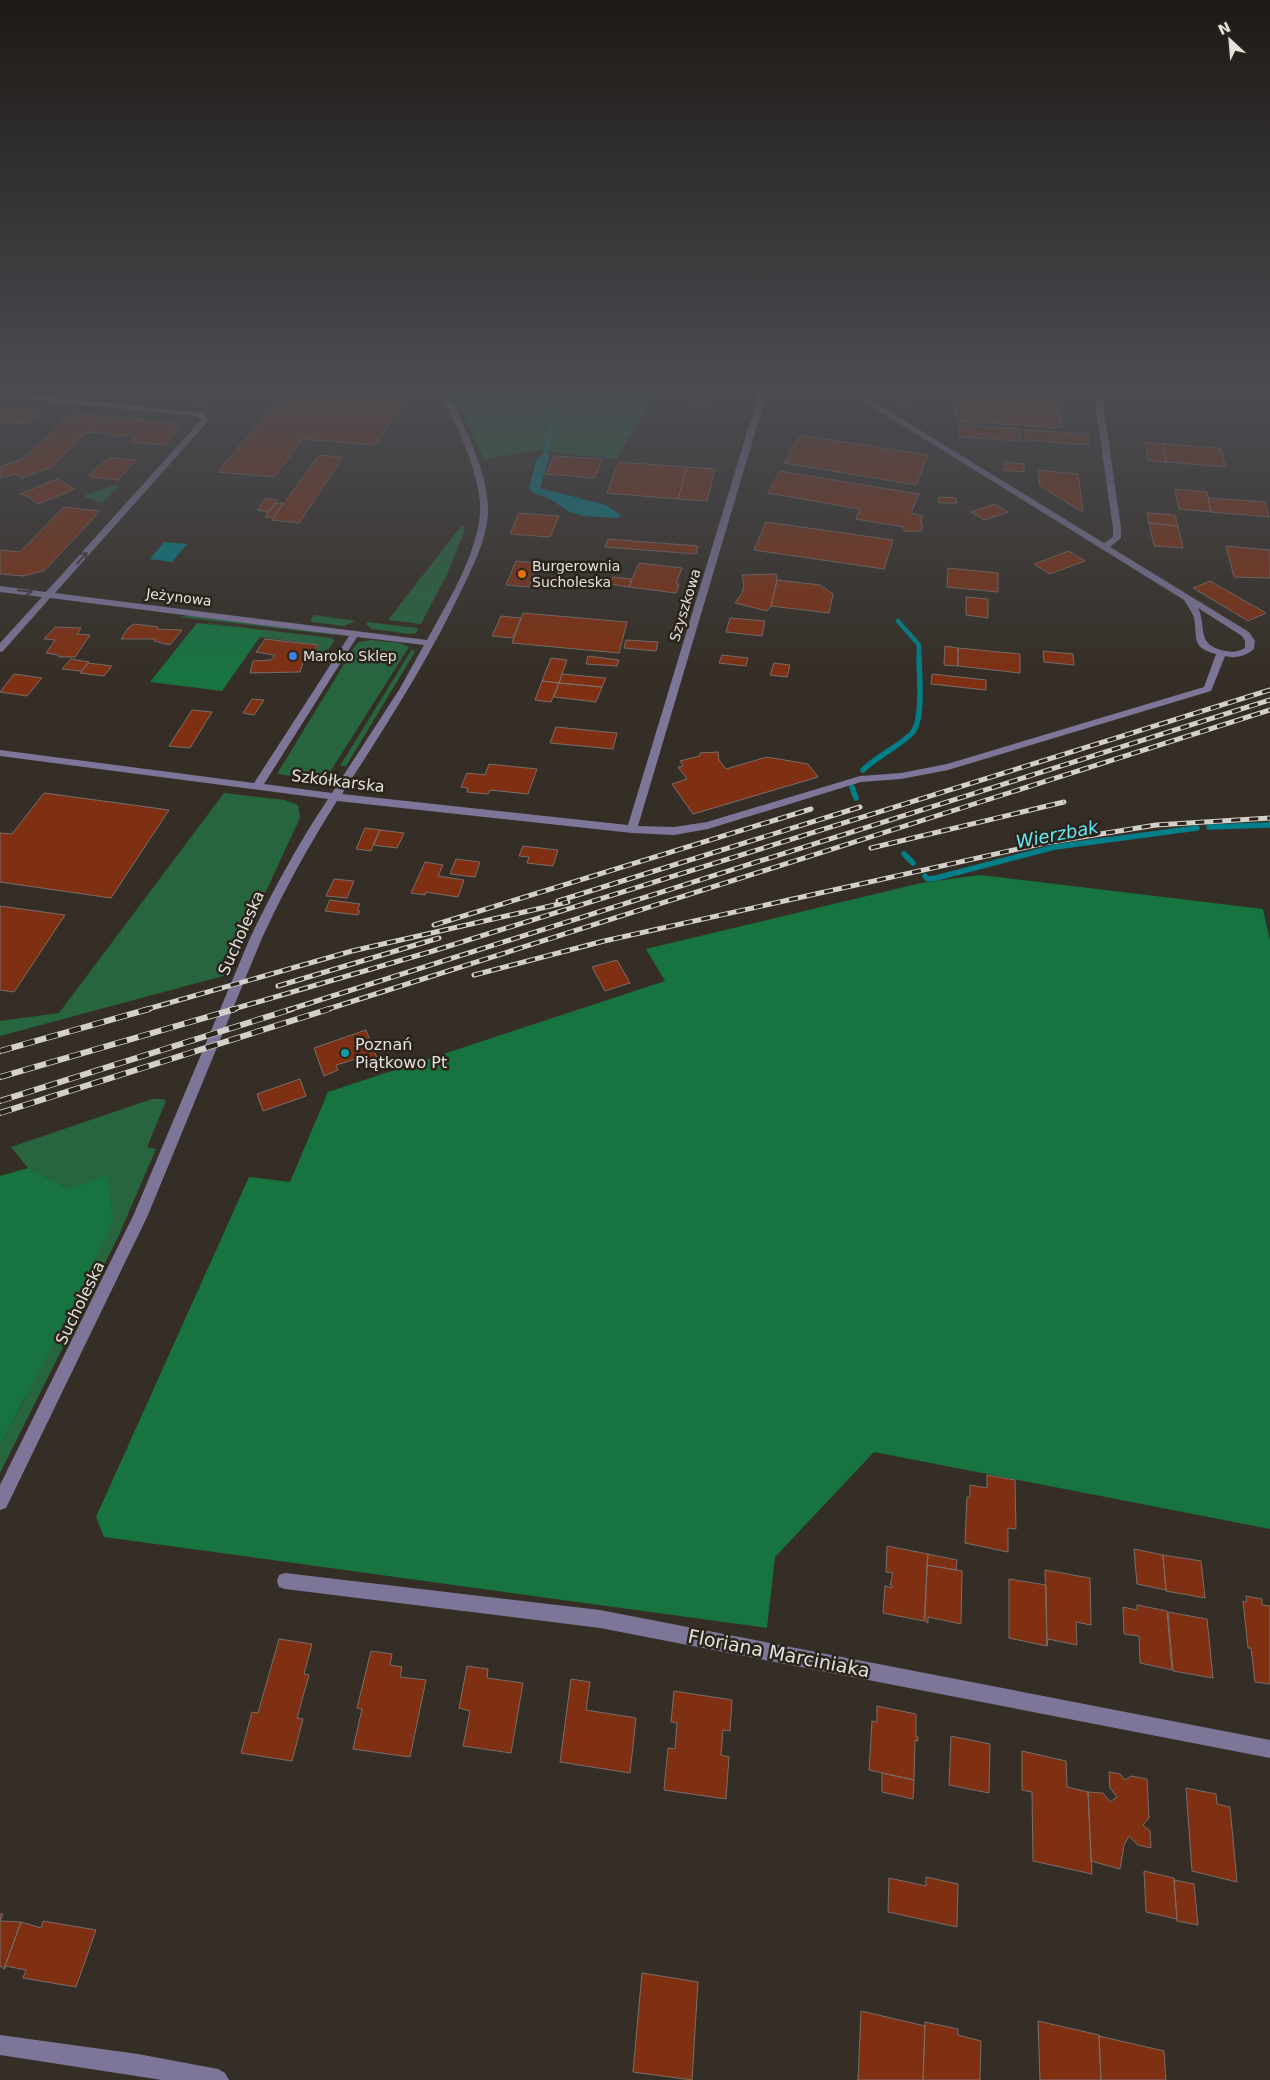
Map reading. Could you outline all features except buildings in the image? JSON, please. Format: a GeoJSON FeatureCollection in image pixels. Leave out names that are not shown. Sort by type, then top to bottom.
{"type":"FeatureCollection","features":[{"type":"Feature","properties":{"kind":"street"},"geometry":{"type":"LineString","coordinates":[[0,649],[146,486]]}},
{"type":"Feature","properties":{"kind":"street","name":"Sucholeska"},"geometry":{"type":"LineString","coordinates":[[0,1502],[141,1215],[256,938],[276,895],[306,841],[383,726],[430,643],[473,558],[483,529],[482,486]]}},
{"type":"Feature","properties":{"kind":"street","name":"Szyszkowa"},"geometry":{"type":"LineString","coordinates":[[632,829],[735,486]]}},
{"type":"Feature","properties":{"kind":"street"},"geometry":{"type":"LineString","coordinates":[[1005,486],[1188,598],[1246,634],[1250,641],[1249,649],[1242,653],[1221,654],[1208,649],[1201,641],[1198,630],[1198,617],[1188,598]]}},
{"type":"Feature","properties":{"kind":"street"},"geometry":{"type":"LineString","coordinates":[[1104,547],[1117,538],[1118,528],[1112,486]]}},
{"type":"Feature","properties":{"kind":"street","name":"Jeżynowa"},"geometry":{"type":"LineString","coordinates":[[0,589],[430,643]]}},
{"type":"Feature","properties":{"kind":"street"},"geometry":{"type":"LineString","coordinates":[[257,787],[354,633]]}},
{"type":"Feature","properties":{"kind":"street","name":"Szkółkarska"},"geometry":{"type":"LineString","coordinates":[[0,753],[335,797],[632,829],[674,831],[708,825],[860,779],[901,776],[948,767],[1208,689],[1221,654]]}},
{"type":"Feature","properties":{"kind":"street","name":"Floriana Marciniaka"},"geometry":{"type":"LineString","coordinates":[[285,1581],[600,1619],[1270,1749]]}},
{"type":"Feature","properties":{"kind":"street"},"geometry":{"type":"LineString","coordinates":[[0,2046],[138,2065],[218,2080]]}},
{"type":"Feature","properties":{"kind":"green space"},"geometry":{"type":"Polygon","coordinates":[[[111,486],[119,486],[102,503],[83,496],[111,486]]]}},
{"type":"Feature","properties":{"kind":"green space"},"geometry":{"type":"Polygon","coordinates":[[[462,525],[465,530],[448,572],[421,624],[388,620],[462,525]]]}},
{"type":"Feature","properties":{"kind":"green space"},"geometry":{"type":"Polygon","coordinates":[[[186,615],[331,633],[335,635],[180,617],[186,615]]]}},
{"type":"Feature","properties":{"kind":"green space"},"geometry":{"type":"Polygon","coordinates":[[[314,615],[356,621],[344,626],[312,622],[310,621],[314,615]]]}},
{"type":"Feature","properties":{"kind":"green space"},"geometry":{"type":"Polygon","coordinates":[[[198,622],[332,638],[334,641],[329,649],[326,649],[327,651],[324,656],[313,655],[319,645],[259,637],[263,632],[198,622]]]}},
{"type":"Feature","properties":{"kind":"green space"},"geometry":{"type":"Polygon","coordinates":[[[368,622],[418,629],[416,633],[411,634],[372,629],[366,624],[368,622]]]}},
{"type":"Feature","properties":{"kind":"green space"},"geometry":{"type":"Polygon","coordinates":[[[197,623],[264,631],[222,691],[150,682],[197,623]]]}},
{"type":"Feature","properties":{"kind":"green space"},"geometry":{"type":"Polygon","coordinates":[[[371,640],[400,643],[409,647],[325,780],[277,774],[355,646],[359,642],[371,640]]]}},
{"type":"Feature","properties":{"kind":"green space"},"geometry":{"type":"Polygon","coordinates":[[[412,649],[415,652],[346,766],[340,766],[412,649]]]}},
{"type":"Feature","properties":{"kind":"green space"},"geometry":{"type":"Polygon","coordinates":[[[224,793],[285,800],[298,805],[300,818],[227,975],[0,1036],[0,1021],[59,1013],[224,793]]]}},
{"type":"Feature","properties":{"kind":"green space"},"geometry":{"type":"Polygon","coordinates":[[[980,875],[1263,909],[1270,941],[1270,1529],[874,1452],[775,1557],[767,1628],[104,1537],[96,1517],[249,1177],[290,1182],[328,1092],[665,981],[646,949],[921,883],[980,875]]]}},
{"type":"Feature","properties":{"kind":"green space"},"geometry":{"type":"Polygon","coordinates":[[[152,1099],[163,1099],[166,1101],[147,1147],[156,1149],[119,1235],[0,1473],[0,1445],[24,1400],[69,1189],[28,1168],[11,1147],[152,1099]]]}},
{"type":"Feature","properties":{"kind":"green space"},"geometry":{"type":"Polygon","coordinates":[[[28,1168],[69,1189],[107,1175],[113,1220],[74,1304],[0,1445],[0,1176],[28,1168]]]}},
{"type":"Feature","properties":{"kind":"water"},"geometry":{"type":"Polygon","coordinates":[[[530,486],[541,486],[540,488],[606,505],[621,515],[618,518],[584,516],[570,512],[548,498],[533,493],[530,486]]]}},
{"type":"Feature","properties":{"kind":"water"},"geometry":{"type":"Polygon","coordinates":[[[164,542],[187,544],[172,562],[150,559],[164,542]]]}},
{"type":"Feature","properties":{"kind":"waterway","name":"Wierzbak"},"geometry":{"type":"LineString","coordinates":[[898,621],[919,645],[919,656]]}},
{"type":"Feature","properties":{"kind":"waterway","name":"Wierzbak"},"geometry":{"type":"LineString","coordinates":[[863,770],[907,738],[916,727],[920,685],[919,656]]}},
{"type":"Feature","properties":{"kind":"waterway","name":"Wierzbak"},"geometry":{"type":"LineString","coordinates":[[852,787],[856,798]]}},
{"type":"Feature","properties":{"kind":"waterway","name":"Wierzbak"},"geometry":{"type":"LineString","coordinates":[[1209,827],[1270,825]]}},
{"type":"Feature","properties":{"kind":"waterway","name":"Wierzbak"},"geometry":{"type":"LineString","coordinates":[[925,876],[928,879],[936,878],[1055,847],[1197,828]]}},
{"type":"Feature","properties":{"kind":"waterway","name":"Wierzbak"},"geometry":{"type":"LineString","coordinates":[[904,854],[913,863]]}},
{"type":"Feature","properties":{"kind":"railway"},"geometry":{"type":"LineString","coordinates":[[230,1010],[433,951],[1270,690]]}},
{"type":"Feature","properties":{"kind":"railway"},"geometry":{"type":"LineString","coordinates":[[288,1010],[1270,700]]}},
{"type":"Feature","properties":{"kind":"railway"},"geometry":{"type":"LineString","coordinates":[[325,1010],[1270,710]]}},
{"type":"Feature","properties":{"kind":"railway"},"geometry":{"type":"LineString","coordinates":[[871,848],[1064,802]]}},
{"type":"Feature","properties":{"kind":"railway"},"geometry":{"type":"LineString","coordinates":[[558,901],[860,807]]}},
{"type":"Feature","properties":{"kind":"railway"},"geometry":{"type":"LineString","coordinates":[[434,925],[811,809]]}},
{"type":"Feature","properties":{"kind":"railway"},"geometry":{"type":"LineString","coordinates":[[474,975],[604,941],[1045,843],[1156,825],[1270,818]]}},
{"type":"Feature","properties":{"kind":"railway"},"geometry":{"type":"LineString","coordinates":[[144,1010],[352,951],[568,902]]}},
{"type":"Feature","properties":{"kind":"railway"},"geometry":{"type":"LineString","coordinates":[[278,986],[439,938]]}},
{"type":"Feature","properties":{"kind":"railway"},"geometry":{"type":"LineString","coordinates":[[0,1051],[149,1009]]}},
{"type":"Feature","properties":{"kind":"railway"},"geometry":{"type":"LineString","coordinates":[[0,1077],[235,1009]]}},
{"type":"Feature","properties":{"kind":"railway"},"geometry":{"type":"LineString","coordinates":[[0,1101],[292,1009]]}},
{"type":"Feature","properties":{"kind":"railway"},"geometry":{"type":"LineString","coordinates":[[0,1113],[329,1009]]}},
{"type":"Feature","properties":{"kind":"place","name":"Burgerownia Sucholeska"},"geometry":{"type":"Point","coordinates":[522,574]}},
{"type":"Feature","properties":{"kind":"place","name":"Maroko Sklep"},"geometry":{"type":"Point","coordinates":[293,656]}},
{"type":"Feature","properties":{"kind":"place","name":"Poznań Piątkowo Pt"},"geometry":{"type":"Point","coordinates":[345,1053]}}]}
